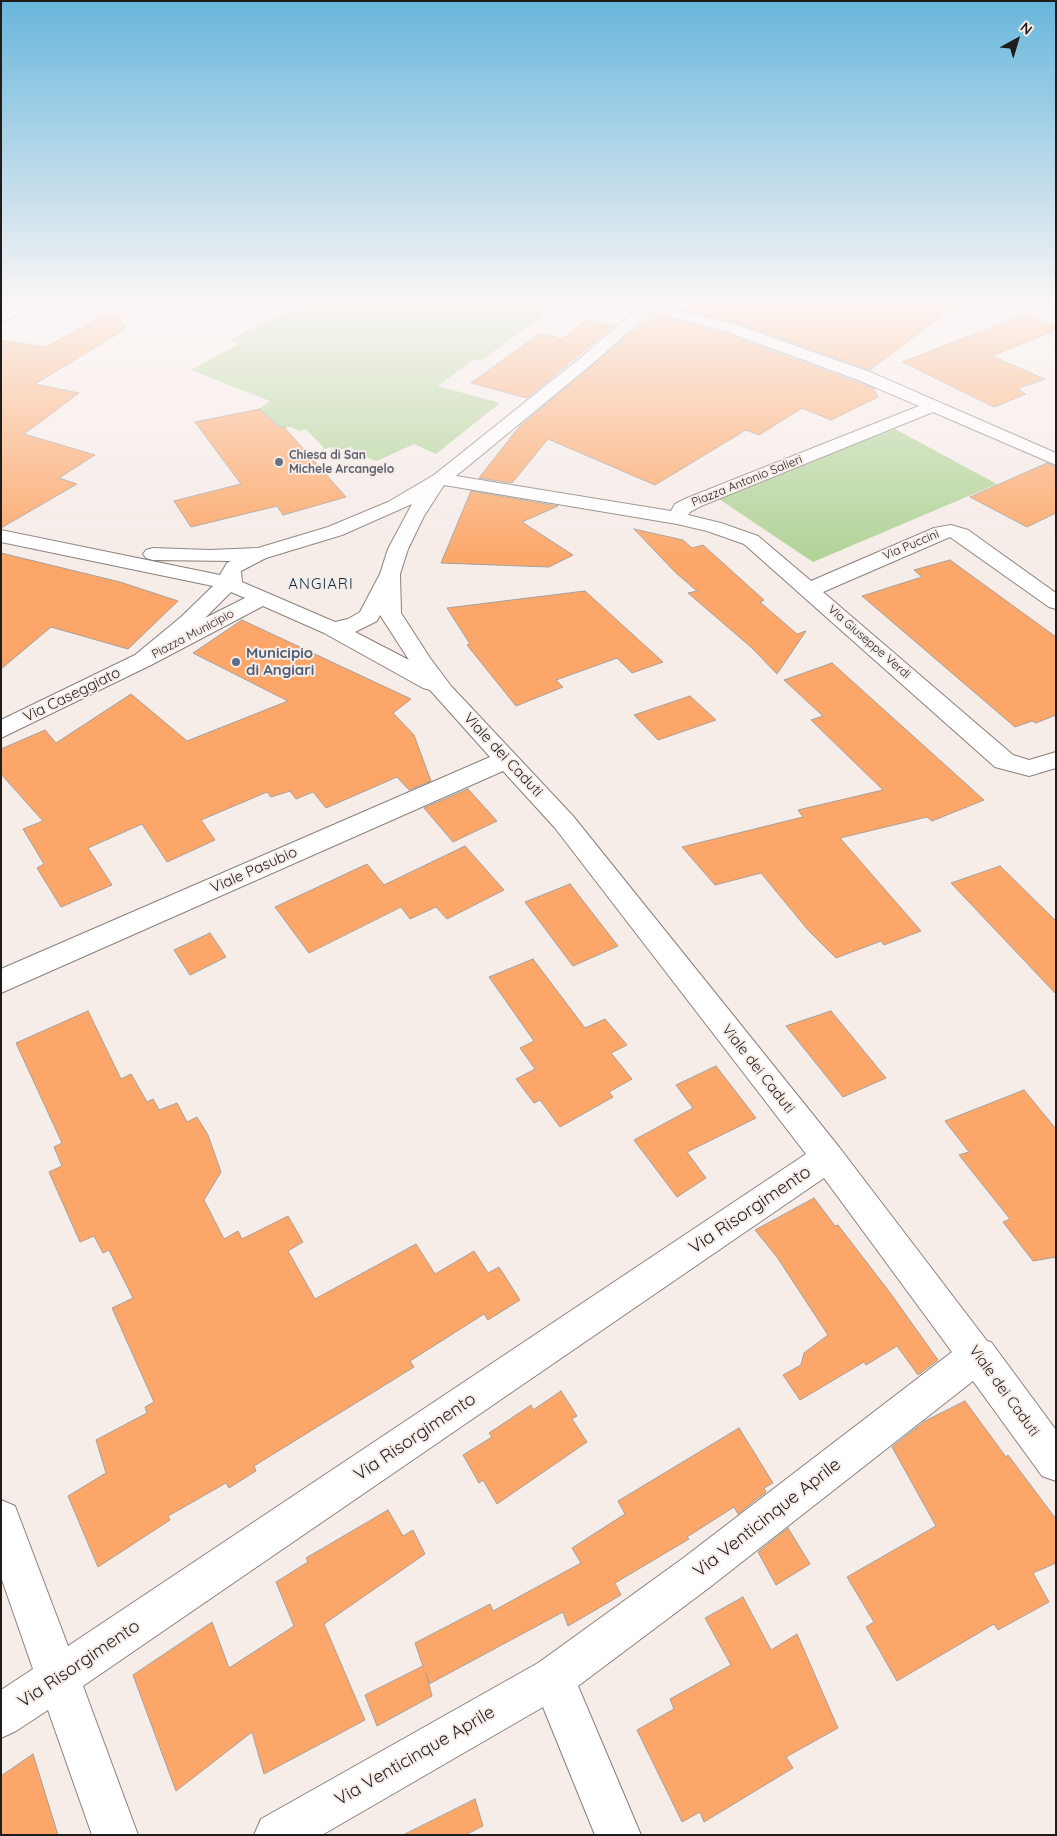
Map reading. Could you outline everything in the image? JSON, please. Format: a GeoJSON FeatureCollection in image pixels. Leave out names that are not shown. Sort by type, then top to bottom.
{"type":"FeatureCollection","features":[{"type":"Feature","properties":{"kind":"street"},"geometry":{"type":"LineString","coordinates":[[332,628],[345,628],[363,621],[369,616],[390,574],[398,549],[423,499],[441,479],[552,389]]}},
{"type":"Feature","properties":{"kind":"street"},"geometry":{"type":"LineString","coordinates":[[891,389],[1056,460]]}},
{"type":"Feature","properties":{"kind":"street","name":"Piazza Antonio Salieri"},"geometry":{"type":"LineString","coordinates":[[441,479],[677,518],[682,508],[694,502],[934,406]]}},
{"type":"Feature","properties":{"kind":"street","name":"Piazza Municipio"},"geometry":{"type":"LineString","coordinates":[[334,531],[395,506],[441,479]]}},
{"type":"Feature","properties":{"kind":"street","name":"Via Giuseppe Verdi"},"geometry":{"type":"LineString","coordinates":[[677,518],[714,527],[751,540],[1004,761],[1016,766],[1029,768],[1056,760]]}},
{"type":"Feature","properties":{"kind":"street","name":"Piazza Municipio"},"geometry":{"type":"LineString","coordinates":[[50,545],[169,555],[234,555],[270,550],[355,526],[372,528],[389,536],[396,541],[398,549]]}},
{"type":"Feature","properties":{"kind":"street","name":"Via Puccini"},"geometry":{"type":"LineString","coordinates":[[809,590],[941,532],[951,531],[961,534],[1056,604]]}},
{"type":"Feature","properties":{"kind":"street","name":"Piazza Municipio"},"geometry":{"type":"LineString","coordinates":[[1,536],[228,583],[332,628],[384,655],[443,691]]}},
{"type":"Feature","properties":{"kind":"street","name":"Piazza Municipio"},"geometry":{"type":"LineString","coordinates":[[143,660],[198,614],[228,583],[232,582],[230,573],[234,567],[270,550]]}},
{"type":"Feature","properties":{"kind":"street"},"geometry":{"type":"LineString","coordinates":[[390,574],[390,613],[404,637],[443,691]]}},
{"type":"Feature","properties":{"kind":"street","name":"Piazza Municipio"},"geometry":{"type":"LineString","coordinates":[[143,660],[265,598]]}},
{"type":"Feature","properties":{"kind":"street","name":"Via Caseggiato"},"geometry":{"type":"LineString","coordinates":[[1,730],[143,660]]}},
{"type":"Feature","properties":{"kind":"street","name":"Viale dei Caduti"},"geometry":{"type":"LineString","coordinates":[[443,691],[508,759],[564,822],[828,1157],[978,1355],[1056,1462]]}},
{"type":"Feature","properties":{"kind":"street","name":"Viale Pasubio"},"geometry":{"type":"LineString","coordinates":[[1,982],[508,759]]}},
{"type":"Feature","properties":{"kind":"street","name":"Via Risorgimento"},"geometry":{"type":"LineString","coordinates":[[1,1716],[828,1157]]}},
{"type":"Feature","properties":{"kind":"street","name":"Via Venticinque Aprile"},"geometry":{"type":"LineString","coordinates":[[277,1835],[552,1678],[696,1573],[978,1355]]}},
{"type":"Feature","properties":{"kind":"street"},"geometry":{"type":"LineString","coordinates":[[1,1520],[115,1835]]}},
{"type":"Feature","properties":{"kind":"street"},"geometry":{"type":"LineString","coordinates":[[552,1678],[618,1835]]}},
{"type":"Feature","properties":{"kind":"green space"},"geometry":{"type":"Polygon","coordinates":[[[239,389],[448,389],[500,403],[436,454],[414,444],[377,461],[357,454],[351,447],[335,451],[332,447],[325,449],[306,429],[300,431],[291,427],[279,428],[259,409],[270,401],[239,389]]]}},
{"type":"Feature","properties":{"kind":"green space"},"geometry":{"type":"Polygon","coordinates":[[[895,429],[997,484],[813,562],[716,497],[895,429]]]}},
{"type":"Feature","properties":{"kind":"building"},"geometry":{"type":"Polygon","coordinates":[[[1,389],[58,389],[79,393],[24,434],[95,455],[59,478],[77,484],[1,528],[1,389]]]}},
{"type":"Feature","properties":{"kind":"building"},"geometry":{"type":"Polygon","coordinates":[[[492,389],[538,389],[527,398],[492,389]]]}},
{"type":"Feature","properties":{"kind":"building"},"geometry":{"type":"Polygon","coordinates":[[[565,389],[873,389],[878,397],[831,420],[802,408],[759,435],[746,430],[655,485],[548,439],[512,483],[479,478],[519,427],[565,389]]]}},
{"type":"Feature","properties":{"kind":"building"},"geometry":{"type":"Polygon","coordinates":[[[957,389],[1018,389],[1026,394],[994,407],[957,389]]]}},
{"type":"Feature","properties":{"kind":"building","name":"Chiesa di San Michele Arcangelo"},"geometry":{"type":"Polygon","coordinates":[[[260,409],[279,427],[284,427],[346,497],[283,515],[277,506],[191,527],[174,501],[241,484],[195,422],[260,409]]]}},
{"type":"Feature","properties":{"kind":"building"},"geometry":{"type":"Polygon","coordinates":[[[1047,463],[1056,467],[1056,513],[1027,527],[970,497],[1047,463]]]}},
{"type":"Feature","properties":{"kind":"building"},"geometry":{"type":"Polygon","coordinates":[[[471,491],[558,506],[522,522],[573,555],[549,567],[441,563],[471,491]]]}},
{"type":"Feature","properties":{"kind":"building"},"geometry":{"type":"Polygon","coordinates":[[[634,529],[683,540],[692,548],[703,545],[764,600],[760,602],[797,634],[806,631],[777,674],[752,648],[688,593],[697,591],[676,573],[634,529]]]}},
{"type":"Feature","properties":{"kind":"building"},"geometry":{"type":"Polygon","coordinates":[[[1,553],[120,582],[178,601],[128,649],[51,627],[1,669],[1,553]]]}},
{"type":"Feature","properties":{"kind":"building"},"geometry":{"type":"Polygon","coordinates":[[[950,560],[1056,637],[1056,715],[1036,723],[1032,721],[1015,727],[862,596],[922,577],[914,570],[950,560]]]}},
{"type":"Feature","properties":{"kind":"building"},"geometry":{"type":"Polygon","coordinates":[[[585,591],[663,662],[632,673],[617,658],[556,680],[563,687],[516,706],[467,645],[470,644],[447,608],[585,591]]]}},
{"type":"Feature","properties":{"kind":"building"},"geometry":{"type":"Polygon","coordinates":[[[242,620],[411,699],[393,713],[414,735],[431,781],[409,790],[397,777],[326,808],[313,792],[296,799],[290,791],[271,797],[267,792],[201,820],[215,840],[167,862],[142,824],[88,848],[112,885],[61,907],[37,868],[44,864],[23,829],[43,821],[1,774],[1,749],[45,730],[56,743],[131,694],[187,741],[288,701],[193,653],[242,620]]]}},
{"type":"Feature","properties":{"kind":"building"},"geometry":{"type":"Polygon","coordinates":[[[832,663],[984,800],[932,821],[927,817],[840,838],[921,931],[884,945],[881,941],[836,958],[808,930],[761,873],[715,885],[682,847],[803,817],[798,810],[883,790],[811,720],[823,716],[784,680],[832,663]]]}},
{"type":"Feature","properties":{"kind":"building"},"geometry":{"type":"Polygon","coordinates":[[[690,696],[716,720],[658,740],[634,715],[690,696]]]}},
{"type":"Feature","properties":{"kind":"building"},"geometry":{"type":"Polygon","coordinates":[[[468,789],[497,821],[453,842],[424,808],[468,789]]]}},
{"type":"Feature","properties":{"kind":"building"},"geometry":{"type":"Polygon","coordinates":[[[465,846],[504,890],[447,919],[436,907],[410,919],[401,907],[309,953],[275,907],[367,864],[384,885],[465,846]]]}},
{"type":"Feature","properties":{"kind":"building"},"geometry":{"type":"Polygon","coordinates":[[[1000,866],[1056,921],[1056,994],[951,883],[1000,866]]]}},
{"type":"Feature","properties":{"kind":"building"},"geometry":{"type":"Polygon","coordinates":[[[570,884],[618,946],[573,966],[525,902],[570,884]]]}},
{"type":"Feature","properties":{"kind":"building"},"geometry":{"type":"Polygon","coordinates":[[[210,933],[226,957],[190,975],[174,950],[210,933]]]}},
{"type":"Feature","properties":{"kind":"building"},"geometry":{"type":"Polygon","coordinates":[[[533,959],[585,1028],[605,1019],[627,1045],[611,1053],[632,1079],[609,1092],[613,1097],[560,1127],[540,1100],[534,1103],[516,1079],[535,1069],[520,1048],[534,1041],[489,977],[533,959]]]}},
{"type":"Feature","properties":{"kind":"building"},"geometry":{"type":"Polygon","coordinates":[[[88,1011],[121,1079],[131,1074],[147,1102],[153,1099],[159,1110],[177,1103],[187,1122],[197,1117],[208,1135],[221,1172],[204,1200],[224,1239],[238,1231],[242,1239],[288,1216],[303,1242],[288,1251],[315,1299],[416,1244],[435,1274],[474,1251],[488,1273],[499,1267],[520,1300],[488,1320],[484,1314],[410,1361],[414,1367],[254,1466],[256,1471],[229,1488],[226,1483],[168,1516],[170,1520],[98,1567],[68,1496],[106,1473],[96,1440],[147,1413],[145,1407],[154,1402],[112,1308],[133,1298],[109,1250],[103,1253],[94,1236],[80,1242],[49,1172],[62,1166],[54,1147],[62,1143],[16,1043],[88,1011]]]}},
{"type":"Feature","properties":{"kind":"building"},"geometry":{"type":"Polygon","coordinates":[[[831,1011],[886,1078],[843,1097],[786,1026],[831,1011]]]}},
{"type":"Feature","properties":{"kind":"building"},"geometry":{"type":"Polygon","coordinates":[[[716,1066],[756,1118],[687,1152],[706,1178],[677,1197],[634,1140],[693,1108],[676,1085],[716,1066]]]}},
{"type":"Feature","properties":{"kind":"building"},"geometry":{"type":"Polygon","coordinates":[[[1024,1090],[1056,1129],[1056,1257],[1033,1261],[1003,1222],[1010,1219],[959,1155],[969,1152],[945,1121],[1024,1090]]]}},
{"type":"Feature","properties":{"kind":"building"},"geometry":{"type":"Polygon","coordinates":[[[814,1198],[835,1226],[838,1225],[891,1294],[938,1360],[918,1375],[897,1346],[866,1365],[864,1362],[800,1400],[783,1375],[801,1365],[804,1353],[828,1335],[777,1257],[755,1230],[814,1198]]]}},
{"type":"Feature","properties":{"kind":"building"},"geometry":{"type":"Polygon","coordinates":[[[561,1391],[577,1416],[572,1419],[587,1442],[497,1504],[483,1480],[479,1483],[463,1455],[492,1437],[489,1433],[531,1405],[533,1410],[561,1391]]]}},
{"type":"Feature","properties":{"kind":"building"},"geometry":{"type":"Polygon","coordinates":[[[965,1401],[1006,1457],[1008,1455],[1056,1519],[1056,1563],[1033,1573],[1049,1602],[998,1630],[994,1624],[897,1681],[866,1627],[874,1622],[847,1577],[936,1526],[892,1447],[925,1421],[965,1401]]]}},
{"type":"Feature","properties":{"kind":"building"},"geometry":{"type":"Polygon","coordinates":[[[739,1428],[773,1483],[764,1488],[766,1492],[738,1514],[734,1507],[687,1537],[689,1539],[615,1583],[621,1595],[568,1626],[563,1612],[429,1684],[426,1673],[432,1696],[377,1726],[365,1695],[423,1666],[415,1643],[490,1604],[493,1611],[581,1563],[572,1548],[625,1514],[618,1501],[739,1428]]]}},
{"type":"Feature","properties":{"kind":"building"},"geometry":{"type":"Polygon","coordinates":[[[388,1510],[403,1536],[413,1530],[425,1554],[324,1624],[365,1720],[264,1774],[252,1732],[176,1791],[133,1675],[212,1622],[229,1668],[294,1626],[276,1582],[308,1562],[306,1558],[388,1510]]]}},
{"type":"Feature","properties":{"kind":"building"},"geometry":{"type":"Polygon","coordinates":[[[788,1528],[810,1564],[776,1585],[758,1552],[788,1528]]]}},
{"type":"Feature","properties":{"kind":"building"},"geometry":{"type":"Polygon","coordinates":[[[743,1597],[771,1650],[797,1634],[838,1728],[786,1757],[793,1768],[704,1822],[700,1812],[682,1822],[637,1730],[674,1709],[670,1699],[731,1665],[705,1618],[743,1597]]]}},
{"type":"Feature","properties":{"kind":"building"},"geometry":{"type":"Polygon","coordinates":[[[33,1754],[58,1835],[1,1835],[1,1776],[33,1754]]]}},
{"type":"Feature","properties":{"kind":"building"},"geometry":{"type":"Polygon","coordinates":[[[475,1799],[483,1826],[465,1835],[403,1835],[475,1799]]]}},
{"type":"Feature","properties":{"kind":"place","name":"Chiesa di San Michele Arcangelo"},"geometry":{"type":"Point","coordinates":[279,462]}},
{"type":"Feature","properties":{"kind":"place","name":"Municipio di Angiari"},"geometry":{"type":"Point","coordinates":[236,662]}},
{"type":"Feature","properties":{"kind":"district","name":"ANGIARI"},"geometry":{"type":"Point","coordinates":[321,584]}}]}
